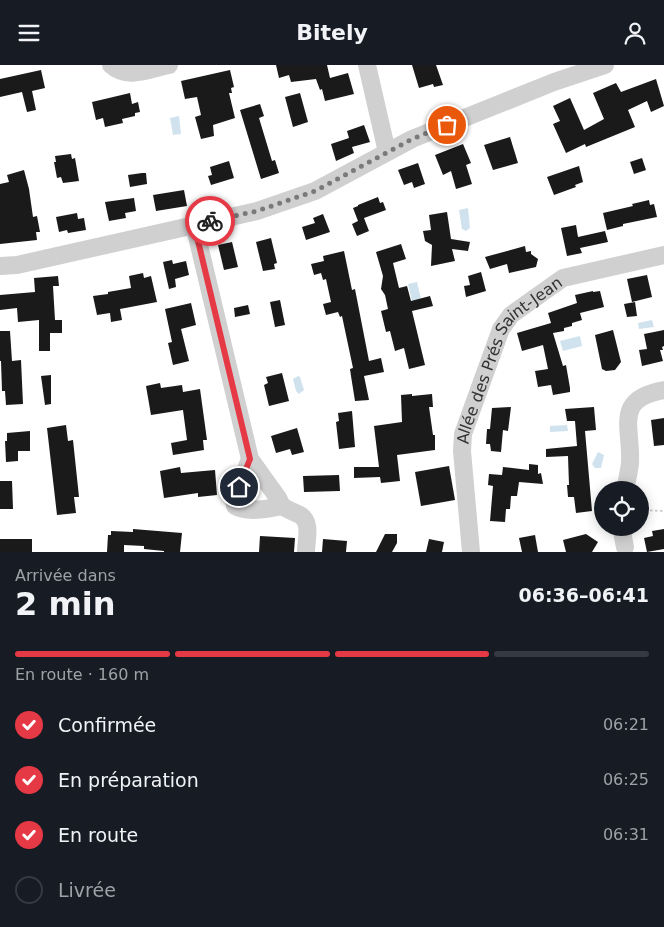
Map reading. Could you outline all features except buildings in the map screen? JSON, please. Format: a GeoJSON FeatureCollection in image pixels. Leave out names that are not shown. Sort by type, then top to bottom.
{"type":"FeatureCollection","features":[{"type":"Feature","properties":{"kind":"street"},"geometry":{"type":"LineString","coordinates":[[111,65],[115,69],[131,74],[169,65]]}},
{"type":"Feature","properties":{"kind":"street"},"geometry":{"type":"LineString","coordinates":[[367,65],[386,152]]}},
{"type":"Feature","properties":{"kind":"street"},"geometry":{"type":"LineString","coordinates":[[0,266],[17,265],[257,211],[301,196],[362,167],[412,139],[541,87],[604,65]]}},
{"type":"Feature","properties":{"kind":"street"},"geometry":{"type":"LineString","coordinates":[[194,224],[250,459],[282,506]]}},
{"type":"Feature","properties":{"kind":"street","name":"Allée des Prés Saint-Jean"},"geometry":{"type":"LineString","coordinates":[[471,552],[462,451],[463,435],[501,329],[511,315],[563,278],[664,255]]}},
{"type":"Feature","properties":{"kind":"street"},"geometry":{"type":"LineString","coordinates":[[627,481],[630,462],[627,421],[632,406],[649,393],[664,390]]}},
{"type":"Feature","properties":{"kind":"street"},"geometry":{"type":"LineString","coordinates":[[250,459],[234,501],[235,506],[245,509],[282,506],[301,515],[307,526],[306,552]]}},
{"type":"Feature","properties":{"kind":"street"},"geometry":{"type":"LineString","coordinates":[[623,536],[625,547]]}},
{"type":"Feature","properties":{"kind":"path"},"geometry":{"type":"LineString","coordinates":[[649,510],[664,511]]}},
{"type":"Feature","properties":{"kind":"water"},"geometry":{"type":"Polygon","coordinates":[[[179,116],[181,134],[173,135],[170,118],[179,116]]]}},
{"type":"Feature","properties":{"kind":"water"},"geometry":{"type":"Polygon","coordinates":[[[468,208],[470,228],[466,231],[462,229],[459,210],[468,208]]]}},
{"type":"Feature","properties":{"kind":"water"},"geometry":{"type":"Polygon","coordinates":[[[417,282],[421,299],[412,301],[408,284],[417,282]]]}},
{"type":"Feature","properties":{"kind":"water"},"geometry":{"type":"Polygon","coordinates":[[[652,320],[654,327],[639,329],[638,323],[652,320]]]}},
{"type":"Feature","properties":{"kind":"water"},"geometry":{"type":"Polygon","coordinates":[[[580,336],[582,346],[563,351],[560,341],[580,336]]]}},
{"type":"Feature","properties":{"kind":"water"},"geometry":{"type":"Polygon","coordinates":[[[298,376],[304,390],[299,394],[296,391],[293,379],[298,376]]]}},
{"type":"Feature","properties":{"kind":"water"},"geometry":{"type":"Polygon","coordinates":[[[567,425],[568,431],[550,432],[550,426],[567,425]]]}},
{"type":"Feature","properties":{"kind":"water"},"geometry":{"type":"Polygon","coordinates":[[[598,452],[604,455],[601,468],[595,468],[592,464],[598,452]]]}},
{"type":"Feature","properties":{"kind":"way so far"},"geometry":{"type":"LineString","coordinates":[[210,221],[257,211],[315,191],[412,139],[447,125]]}},
{"type":"Feature","properties":{"kind":"route"},"geometry":{"type":"LineString","coordinates":[[210,221],[194,224],[250,459],[239,487]]}}]}
